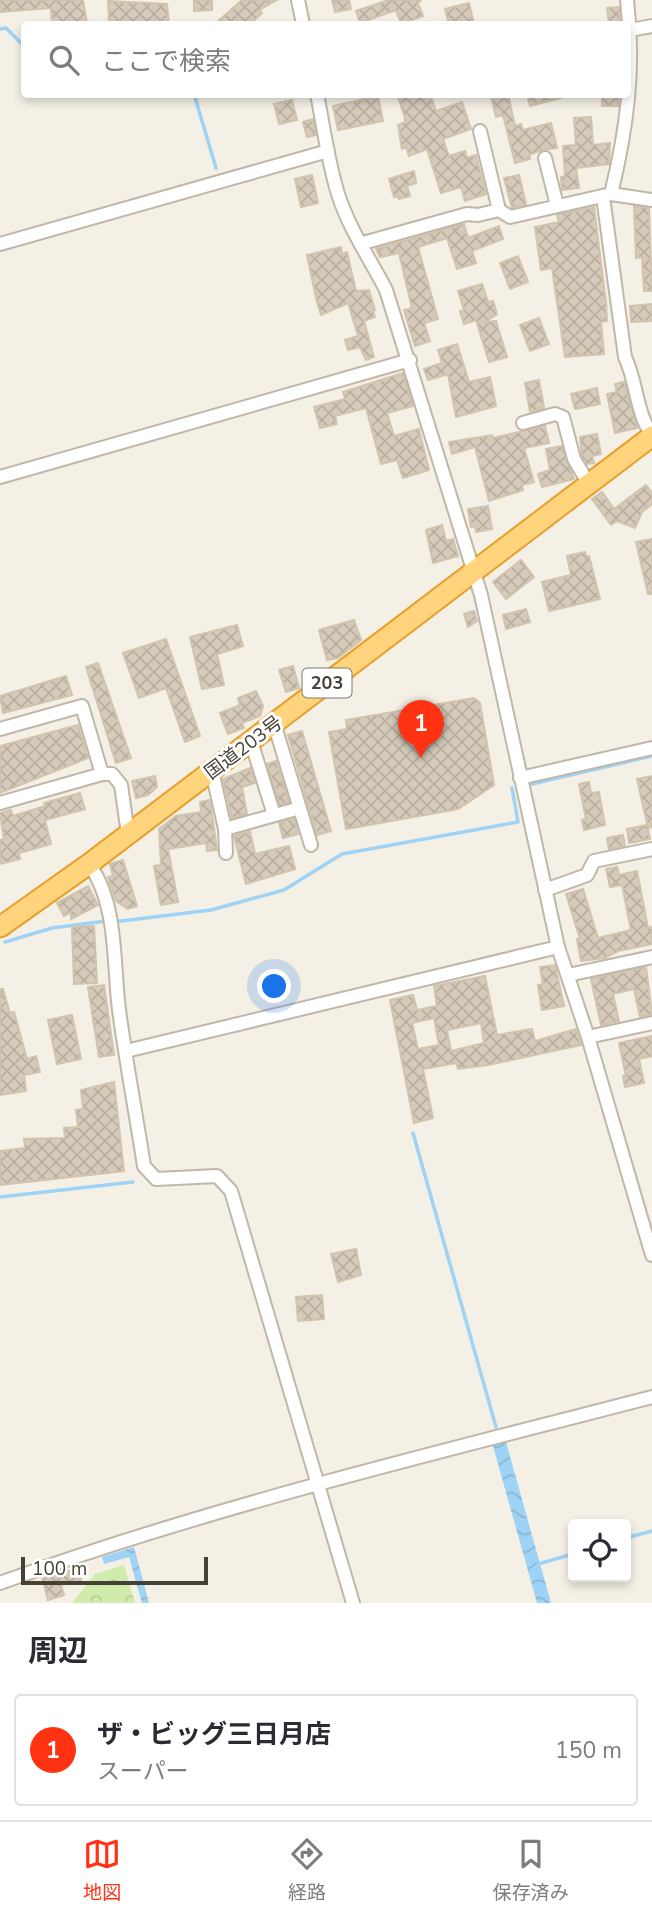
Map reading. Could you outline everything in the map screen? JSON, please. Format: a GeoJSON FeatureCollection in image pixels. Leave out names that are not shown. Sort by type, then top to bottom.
{"type":"FeatureCollection","features":[{"type":"Feature","properties":{"kind":"highway","name":"国道203号"},"geometry":{"type":"LineString","coordinates":[[0,927],[89,864],[652,436]]}},
{"type":"Feature","properties":{"kind":"street"},"geometry":{"type":"LineString","coordinates":[[298,0],[302,21]]}},
{"type":"Feature","properties":{"kind":"street"},"geometry":{"type":"LineString","coordinates":[[628,1],[629,21]]}},
{"type":"Feature","properties":{"kind":"street"},"geometry":{"type":"LineString","coordinates":[[631,30],[652,26]]}},
{"type":"Feature","properties":{"kind":"street"},"geometry":{"type":"LineString","coordinates":[[318,98],[339,197],[355,234],[363,243],[386,290],[481,595],[558,947],[588,1037],[652,1255]]}},
{"type":"Feature","properties":{"kind":"street"},"geometry":{"type":"LineString","coordinates":[[626,98],[623,147],[607,196],[625,357],[633,374],[644,424],[652,436]]}},
{"type":"Feature","properties":{"kind":"street"},"geometry":{"type":"LineString","coordinates":[[480,131],[499,210],[510,218],[557,205],[607,196],[652,200]]}},
{"type":"Feature","properties":{"kind":"street"},"geometry":{"type":"LineString","coordinates":[[0,244],[328,151]]}},
{"type":"Feature","properties":{"kind":"street"},"geometry":{"type":"LineString","coordinates":[[545,159],[557,205]]}},
{"type":"Feature","properties":{"kind":"street"},"geometry":{"type":"LineString","coordinates":[[363,243],[467,214],[478,215],[499,210]]}},
{"type":"Feature","properties":{"kind":"street"},"geometry":{"type":"LineString","coordinates":[[0,477],[410,360]]}},
{"type":"Feature","properties":{"kind":"street"},"geometry":{"type":"LineString","coordinates":[[523,423],[555,414],[562,417],[574,459],[589,484]]}},
{"type":"Feature","properties":{"kind":"street"},"geometry":{"type":"LineString","coordinates":[[0,729],[82,706],[102,774]]}},
{"type":"Feature","properties":{"kind":"street"},"geometry":{"type":"LineString","coordinates":[[274,723],[311,845]]}},
{"type":"Feature","properties":{"kind":"street"},"geometry":{"type":"LineString","coordinates":[[251,741],[274,815]]}},
{"type":"Feature","properties":{"kind":"street"},"geometry":{"type":"LineString","coordinates":[[520,778],[652,748]]}},
{"type":"Feature","properties":{"kind":"street"},"geometry":{"type":"LineString","coordinates":[[212,771],[225,829],[226,853]]}},
{"type":"Feature","properties":{"kind":"street"},"geometry":{"type":"LineString","coordinates":[[0,803],[102,774],[112,775],[121,785],[128,834]]}},
{"type":"Feature","properties":{"kind":"street"},"geometry":{"type":"LineString","coordinates":[[225,829],[300,808]]}},
{"type":"Feature","properties":{"kind":"street"},"geometry":{"type":"LineString","coordinates":[[545,890],[587,875],[594,862],[652,849]]}},
{"type":"Feature","properties":{"kind":"street"},"geometry":{"type":"LineString","coordinates":[[89,864],[98,876],[110,922],[126,1051],[148,1173],[156,1179],[167,1181],[217,1177],[232,1191],[353,1603]]}},
{"type":"Feature","properties":{"kind":"street"},"geometry":{"type":"LineString","coordinates":[[126,1051],[558,947]]}},
{"type":"Feature","properties":{"kind":"street"},"geometry":{"type":"LineString","coordinates":[[568,975],[652,957]]}},
{"type":"Feature","properties":{"kind":"street"},"geometry":{"type":"LineString","coordinates":[[588,1037],[652,1023]]}},
{"type":"Feature","properties":{"kind":"street"},"geometry":{"type":"LineString","coordinates":[[0,1583],[108,1544],[318,1483],[652,1397]]}},
{"type":"Feature","properties":{"kind":"green space"},"geometry":{"type":"Polygon","coordinates":[[[124,1565],[135,1603],[72,1603],[95,1574],[124,1565]]]}},
{"type":"Feature","properties":{"kind":"water"},"geometry":{"type":"Polygon","coordinates":[[[506,1442],[551,1603],[537,1603],[493,1446],[506,1442]]]}},
{"type":"Feature","properties":{"kind":"water"},"geometry":{"type":"Polygon","coordinates":[[[134,1547],[149,1603],[142,1603],[129,1557],[104,1564],[102,1557],[134,1547]]]}},
{"type":"Feature","properties":{"kind":"building"},"geometry":{"type":"Polygon","coordinates":[[[0,0],[83,0],[86,21],[52,21],[51,8],[0,12],[0,0]]]}},
{"type":"Feature","properties":{"kind":"building"},"geometry":{"type":"Polygon","coordinates":[[[194,0],[212,0],[212,10],[194,11],[194,0]]]}},
{"type":"Feature","properties":{"kind":"building"},"geometry":{"type":"Polygon","coordinates":[[[242,0],[277,0],[259,10],[262,13],[253,21],[218,21],[242,0]]]}},
{"type":"Feature","properties":{"kind":"building"},"geometry":{"type":"Polygon","coordinates":[[[332,0],[349,0],[351,9],[335,12],[332,0]]]}},
{"type":"Feature","properties":{"kind":"building"},"geometry":{"type":"Polygon","coordinates":[[[389,0],[421,0],[418,3],[423,16],[400,21],[396,10],[359,21],[356,11],[389,0]]]}},
{"type":"Feature","properties":{"kind":"building"},"geometry":{"type":"Polygon","coordinates":[[[108,1],[167,4],[169,21],[109,21],[108,1]]]}},
{"type":"Feature","properties":{"kind":"building"},"geometry":{"type":"Polygon","coordinates":[[[469,3],[473,21],[448,21],[445,9],[469,3]]]}},
{"type":"Feature","properties":{"kind":"building"},"geometry":{"type":"Polygon","coordinates":[[[619,7],[620,21],[609,21],[607,8],[619,7]]]}},
{"type":"Feature","properties":{"kind":"building"},"geometry":{"type":"Polygon","coordinates":[[[378,98],[383,121],[338,130],[333,106],[378,98]]]}},
{"type":"Feature","properties":{"kind":"building"},"geometry":{"type":"Polygon","coordinates":[[[398,98],[431,98],[436,111],[462,102],[471,129],[443,139],[449,156],[465,151],[467,158],[476,155],[486,194],[465,201],[461,187],[441,193],[427,149],[409,156],[406,147],[402,149],[398,125],[405,122],[398,98]]]}},
{"type":"Feature","properties":{"kind":"building"},"geometry":{"type":"Polygon","coordinates":[[[491,98],[509,98],[515,126],[521,124],[523,130],[551,123],[557,148],[542,150],[529,155],[530,159],[515,163],[503,115],[496,117],[491,98]]]}},
{"type":"Feature","properties":{"kind":"building"},"geometry":{"type":"Polygon","coordinates":[[[528,98],[561,98],[530,106],[528,98]]]}},
{"type":"Feature","properties":{"kind":"building"},"geometry":{"type":"Polygon","coordinates":[[[602,98],[619,98],[618,106],[602,106],[602,98]]]}},
{"type":"Feature","properties":{"kind":"building"},"geometry":{"type":"Polygon","coordinates":[[[292,100],[297,120],[279,124],[274,104],[292,100]]]}},
{"type":"Feature","properties":{"kind":"building"},"geometry":{"type":"Polygon","coordinates":[[[591,117],[593,145],[610,143],[609,164],[576,168],[579,188],[562,190],[561,177],[565,176],[563,146],[576,145],[574,118],[591,117]]]}},
{"type":"Feature","properties":{"kind":"building"},"geometry":{"type":"Polygon","coordinates":[[[313,119],[316,135],[307,137],[303,122],[313,119]]]}},
{"type":"Feature","properties":{"kind":"building"},"geometry":{"type":"Polygon","coordinates":[[[414,171],[416,183],[407,186],[410,196],[399,199],[398,196],[394,197],[389,179],[414,171]]]}},
{"type":"Feature","properties":{"kind":"building"},"geometry":{"type":"Polygon","coordinates":[[[312,175],[318,203],[301,207],[295,179],[312,175]]]}},
{"type":"Feature","properties":{"kind":"building"},"geometry":{"type":"Polygon","coordinates":[[[519,175],[526,204],[512,208],[504,178],[519,175]]]}},
{"type":"Feature","properties":{"kind":"building"},"geometry":{"type":"Polygon","coordinates":[[[634,206],[649,208],[652,291],[644,291],[642,257],[636,258],[634,206]]]}},
{"type":"Feature","properties":{"kind":"building"},"geometry":{"type":"Polygon","coordinates":[[[594,207],[606,303],[607,321],[601,322],[604,354],[565,357],[552,268],[541,270],[535,227],[559,222],[557,215],[594,207]]]}},
{"type":"Feature","properties":{"kind":"building"},"geometry":{"type":"Polygon","coordinates":[[[464,224],[468,238],[499,226],[503,239],[472,251],[476,263],[457,269],[447,238],[418,247],[438,319],[424,323],[430,341],[415,346],[404,310],[412,308],[399,253],[380,257],[376,249],[464,224]]]}},
{"type":"Feature","properties":{"kind":"building"},"geometry":{"type":"Polygon","coordinates":[[[341,247],[342,254],[347,252],[356,291],[369,290],[375,310],[375,317],[364,321],[374,357],[366,360],[360,347],[348,350],[345,340],[358,336],[348,303],[321,315],[316,298],[307,255],[341,247]]]}},
{"type":"Feature","properties":{"kind":"building"},"geometry":{"type":"Polygon","coordinates":[[[518,256],[528,282],[510,289],[500,263],[518,256]]]}},
{"type":"Feature","properties":{"kind":"building"},"geometry":{"type":"Polygon","coordinates":[[[482,284],[488,302],[493,301],[497,314],[485,322],[496,321],[507,357],[489,362],[476,320],[464,324],[460,311],[464,310],[458,291],[482,284]]]}},
{"type":"Feature","properties":{"kind":"building"},"geometry":{"type":"Polygon","coordinates":[[[652,304],[652,321],[631,322],[630,306],[652,304]]]}},
{"type":"Feature","properties":{"kind":"building"},"geometry":{"type":"Polygon","coordinates":[[[539,318],[549,344],[530,351],[520,325],[539,318]]]}},
{"type":"Feature","properties":{"kind":"building"},"geometry":{"type":"Polygon","coordinates":[[[457,344],[469,382],[490,377],[496,406],[456,417],[448,374],[428,380],[424,369],[442,363],[438,350],[457,344]]]}},
{"type":"Feature","properties":{"kind":"building"},"geometry":{"type":"Polygon","coordinates":[[[403,373],[413,406],[387,413],[394,436],[419,429],[429,470],[403,478],[397,460],[381,464],[366,408],[335,416],[337,424],[320,428],[314,407],[345,399],[343,392],[403,373]]]}},
{"type":"Feature","properties":{"kind":"building"},"geometry":{"type":"Polygon","coordinates":[[[539,380],[544,408],[530,412],[525,383],[539,380]]]}},
{"type":"Feature","properties":{"kind":"building"},"geometry":{"type":"Polygon","coordinates":[[[624,382],[637,428],[615,433],[607,394],[617,392],[615,384],[624,382]]]}},
{"type":"Feature","properties":{"kind":"building"},"geometry":{"type":"Polygon","coordinates":[[[597,388],[600,404],[575,409],[571,394],[597,388]]]}},
{"type":"Feature","properties":{"kind":"building"},"geometry":{"type":"Polygon","coordinates":[[[545,426],[549,443],[524,448],[534,482],[522,485],[523,490],[489,501],[475,447],[452,454],[449,442],[492,435],[493,438],[545,426]]]}},
{"type":"Feature","properties":{"kind":"building"},"geometry":{"type":"Polygon","coordinates":[[[597,434],[601,454],[592,456],[594,463],[587,464],[582,456],[580,437],[597,434]]]}},
{"type":"Feature","properties":{"kind":"building"},"geometry":{"type":"Polygon","coordinates":[[[562,446],[574,479],[542,487],[538,474],[550,470],[546,449],[562,446]]]}},
{"type":"Feature","properties":{"kind":"building"},"geometry":{"type":"Polygon","coordinates":[[[646,485],[652,493],[652,504],[642,512],[635,528],[617,521],[611,525],[592,499],[602,492],[614,509],[646,485]]]}},
{"type":"Feature","properties":{"kind":"building"},"geometry":{"type":"Polygon","coordinates":[[[488,506],[492,529],[476,532],[475,526],[471,527],[468,509],[488,506]]]}},
{"type":"Feature","properties":{"kind":"building"},"geometry":{"type":"Polygon","coordinates":[[[442,525],[446,541],[453,539],[458,556],[433,563],[426,530],[442,525]]]}},
{"type":"Feature","properties":{"kind":"building"},"geometry":{"type":"Polygon","coordinates":[[[652,539],[652,594],[648,594],[636,542],[652,539]]]}},
{"type":"Feature","properties":{"kind":"building"},"geometry":{"type":"Polygon","coordinates":[[[585,552],[586,556],[589,556],[600,599],[549,611],[542,582],[571,575],[567,556],[585,552]]]}},
{"type":"Feature","properties":{"kind":"building"},"geometry":{"type":"Polygon","coordinates":[[[521,560],[534,577],[506,599],[493,582],[521,560]]]}},
{"type":"Feature","properties":{"kind":"building"},"geometry":{"type":"Polygon","coordinates":[[[526,609],[530,622],[506,629],[503,615],[526,609]]]}},
{"type":"Feature","properties":{"kind":"building"},"geometry":{"type":"Polygon","coordinates":[[[474,611],[477,621],[468,627],[464,614],[474,611]]]}},
{"type":"Feature","properties":{"kind":"building"},"geometry":{"type":"Polygon","coordinates":[[[354,620],[361,640],[338,658],[327,660],[319,630],[354,620]]]}},
{"type":"Feature","properties":{"kind":"building"},"geometry":{"type":"Polygon","coordinates":[[[237,625],[243,646],[217,654],[224,685],[202,689],[190,637],[237,625]]]}},
{"type":"Feature","properties":{"kind":"building"},"geometry":{"type":"Polygon","coordinates":[[[166,639],[200,736],[185,742],[166,688],[139,698],[123,653],[166,639]]]}},
{"type":"Feature","properties":{"kind":"building"},"geometry":{"type":"Polygon","coordinates":[[[98,663],[131,758],[116,763],[86,667],[98,663]]]}},
{"type":"Feature","properties":{"kind":"building"},"geometry":{"type":"Polygon","coordinates":[[[293,666],[299,688],[286,692],[279,670],[293,666]]]}},
{"type":"Feature","properties":{"kind":"building"},"geometry":{"type":"Polygon","coordinates":[[[66,676],[72,695],[3,713],[0,696],[66,676]]]}},
{"type":"Feature","properties":{"kind":"building"},"geometry":{"type":"Polygon","coordinates":[[[256,691],[263,706],[260,716],[242,723],[244,728],[228,734],[220,713],[240,705],[238,698],[256,691]]]}},
{"type":"Feature","properties":{"kind":"building"},"geometry":{"type":"Polygon","coordinates":[[[474,698],[480,703],[494,785],[458,809],[346,829],[329,732],[347,729],[346,720],[474,698]]]}},
{"type":"Feature","properties":{"kind":"building"},"geometry":{"type":"Polygon","coordinates":[[[78,725],[88,758],[0,793],[0,746],[78,725]]]}},
{"type":"Feature","properties":{"kind":"building"},"geometry":{"type":"Polygon","coordinates":[[[302,731],[331,831],[317,835],[288,735],[302,731]]]}},
{"type":"Feature","properties":{"kind":"building"},"geometry":{"type":"Polygon","coordinates":[[[276,761],[289,802],[280,805],[267,764],[276,761]]]}},
{"type":"Feature","properties":{"kind":"building"},"geometry":{"type":"Polygon","coordinates":[[[250,768],[255,783],[242,787],[247,814],[232,818],[223,779],[250,768]]]}},
{"type":"Feature","properties":{"kind":"building"},"geometry":{"type":"Polygon","coordinates":[[[155,776],[157,787],[148,795],[136,798],[132,781],[155,776]]]}},
{"type":"Feature","properties":{"kind":"building"},"geometry":{"type":"Polygon","coordinates":[[[652,776],[652,827],[648,828],[637,779],[652,776]]]}},
{"type":"Feature","properties":{"kind":"building"},"geometry":{"type":"Polygon","coordinates":[[[589,782],[591,793],[599,792],[605,825],[584,830],[582,820],[586,819],[579,784],[589,782]]]}},
{"type":"Feature","properties":{"kind":"building"},"geometry":{"type":"Polygon","coordinates":[[[80,793],[85,809],[45,820],[51,844],[19,853],[20,859],[0,864],[0,840],[4,839],[0,813],[11,810],[13,816],[45,806],[44,803],[80,793]]]}},
{"type":"Feature","properties":{"kind":"building"},"geometry":{"type":"Polygon","coordinates":[[[210,800],[217,850],[207,851],[206,843],[168,849],[178,902],[161,905],[154,866],[161,865],[159,829],[176,816],[201,812],[200,802],[210,800]]]}},
{"type":"Feature","properties":{"kind":"building"},"geometry":{"type":"Polygon","coordinates":[[[294,819],[298,834],[283,838],[279,823],[294,819]]]}},
{"type":"Feature","properties":{"kind":"building"},"geometry":{"type":"Polygon","coordinates":[[[647,825],[650,839],[629,843],[627,829],[647,825]]]}},
{"type":"Feature","properties":{"kind":"building"},"geometry":{"type":"Polygon","coordinates":[[[250,831],[255,854],[289,846],[295,869],[246,884],[234,836],[250,831]]]}},
{"type":"Feature","properties":{"kind":"building"},"geometry":{"type":"Polygon","coordinates":[[[623,835],[625,846],[609,849],[607,838],[623,835]]]}},
{"type":"Feature","properties":{"kind":"building"},"geometry":{"type":"Polygon","coordinates":[[[123,860],[137,906],[128,909],[116,901],[108,877],[113,876],[110,864],[123,860]]]}},
{"type":"Feature","properties":{"kind":"building"},"geometry":{"type":"Polygon","coordinates":[[[617,867],[619,875],[637,871],[648,928],[652,927],[652,944],[618,951],[605,958],[581,961],[577,939],[580,939],[566,894],[583,889],[598,938],[631,930],[622,885],[610,887],[606,869],[617,867]]]}},
{"type":"Feature","properties":{"kind":"building"},"geometry":{"type":"Polygon","coordinates":[[[88,886],[98,905],[71,919],[71,912],[64,916],[57,903],[88,886]]]}},
{"type":"Feature","properties":{"kind":"building"},"geometry":{"type":"Polygon","coordinates":[[[94,926],[97,983],[74,984],[72,927],[94,926]]]}},
{"type":"Feature","properties":{"kind":"building"},"geometry":{"type":"Polygon","coordinates":[[[555,965],[564,1006],[542,1010],[538,985],[543,984],[540,967],[555,965]]]}},
{"type":"Feature","properties":{"kind":"building"},"geometry":{"type":"Polygon","coordinates":[[[646,967],[652,1014],[640,1017],[634,989],[613,994],[619,1021],[601,1025],[591,979],[646,967]]]}},
{"type":"Feature","properties":{"kind":"building"},"geometry":{"type":"Polygon","coordinates":[[[485,976],[497,1035],[532,1029],[535,1041],[576,1029],[581,1045],[488,1065],[458,1069],[456,1063],[423,1069],[433,1118],[414,1123],[390,1000],[413,995],[417,1010],[437,1006],[434,986],[485,976]],[[434,1018],[412,1023],[418,1049],[439,1045],[434,1018]],[[481,1023],[447,1030],[451,1051],[484,1043],[481,1023]]]}},
{"type":"Feature","properties":{"kind":"building"},"geometry":{"type":"Polygon","coordinates":[[[104,985],[114,1055],[99,1057],[88,987],[104,985]]]}},
{"type":"Feature","properties":{"kind":"building"},"geometry":{"type":"Polygon","coordinates":[[[0,989],[3,989],[10,1013],[14,1012],[27,1059],[36,1056],[40,1072],[24,1075],[26,1091],[0,1095],[0,989]]]}},
{"type":"Feature","properties":{"kind":"building"},"geometry":{"type":"Polygon","coordinates":[[[72,1015],[81,1059],[57,1064],[48,1020],[72,1015]]]}},
{"type":"Feature","properties":{"kind":"building"},"geometry":{"type":"Polygon","coordinates":[[[652,1036],[652,1056],[639,1059],[644,1083],[625,1087],[623,1076],[626,1076],[619,1043],[652,1036]]]}},
{"type":"Feature","properties":{"kind":"building"},"geometry":{"type":"Polygon","coordinates":[[[114,1082],[124,1171],[0,1185],[0,1151],[25,1148],[24,1139],[65,1138],[64,1128],[78,1127],[76,1110],[83,1109],[81,1090],[114,1082]]]}},
{"type":"Feature","properties":{"kind":"building"},"geometry":{"type":"Polygon","coordinates":[[[356,1249],[361,1275],[338,1282],[331,1254],[356,1249]]]}},
{"type":"Feature","properties":{"kind":"building"},"geometry":{"type":"Polygon","coordinates":[[[322,1295],[324,1319],[298,1321],[296,1297],[322,1295]]]}},
{"type":"Feature","properties":{"kind":"building"},"geometry":{"type":"Polygon","coordinates":[[[78,1568],[81,1580],[61,1585],[64,1595],[48,1600],[42,1578],[78,1568]]]}},
{"type":"Feature","properties":{"kind":"waterway"},"geometry":{"type":"LineString","coordinates":[[0,29],[6,28],[21,43]]}},
{"type":"Feature","properties":{"kind":"waterway"},"geometry":{"type":"LineString","coordinates":[[195,98],[216,168]]}},
{"type":"Feature","properties":{"kind":"waterway"},"geometry":{"type":"LineString","coordinates":[[532,784],[652,756]]}},
{"type":"Feature","properties":{"kind":"waterway"},"geometry":{"type":"LineString","coordinates":[[113,922],[211,910],[284,890],[342,854],[518,822],[512,788]]}},
{"type":"Feature","properties":{"kind":"waterway"},"geometry":{"type":"LineString","coordinates":[[5,942],[52,928],[106,921]]}},
{"type":"Feature","properties":{"kind":"waterway"},"geometry":{"type":"LineString","coordinates":[[413,1133],[496,1427]]}},
{"type":"Feature","properties":{"kind":"waterway"},"geometry":{"type":"LineString","coordinates":[[0,1197],[133,1182]]}},
{"type":"Feature","properties":{"kind":"waterway"},"geometry":{"type":"LineString","coordinates":[[631,1537],[652,1531]]}},
{"type":"Feature","properties":{"kind":"waterway"},"geometry":{"type":"LineString","coordinates":[[538,1564],[568,1555]]}},
{"type":"Feature","properties":{"kind":"place","name":"ザ・ビッグ三日月店"},"geometry":{"type":"Point","coordinates":[421,758]}}]}
